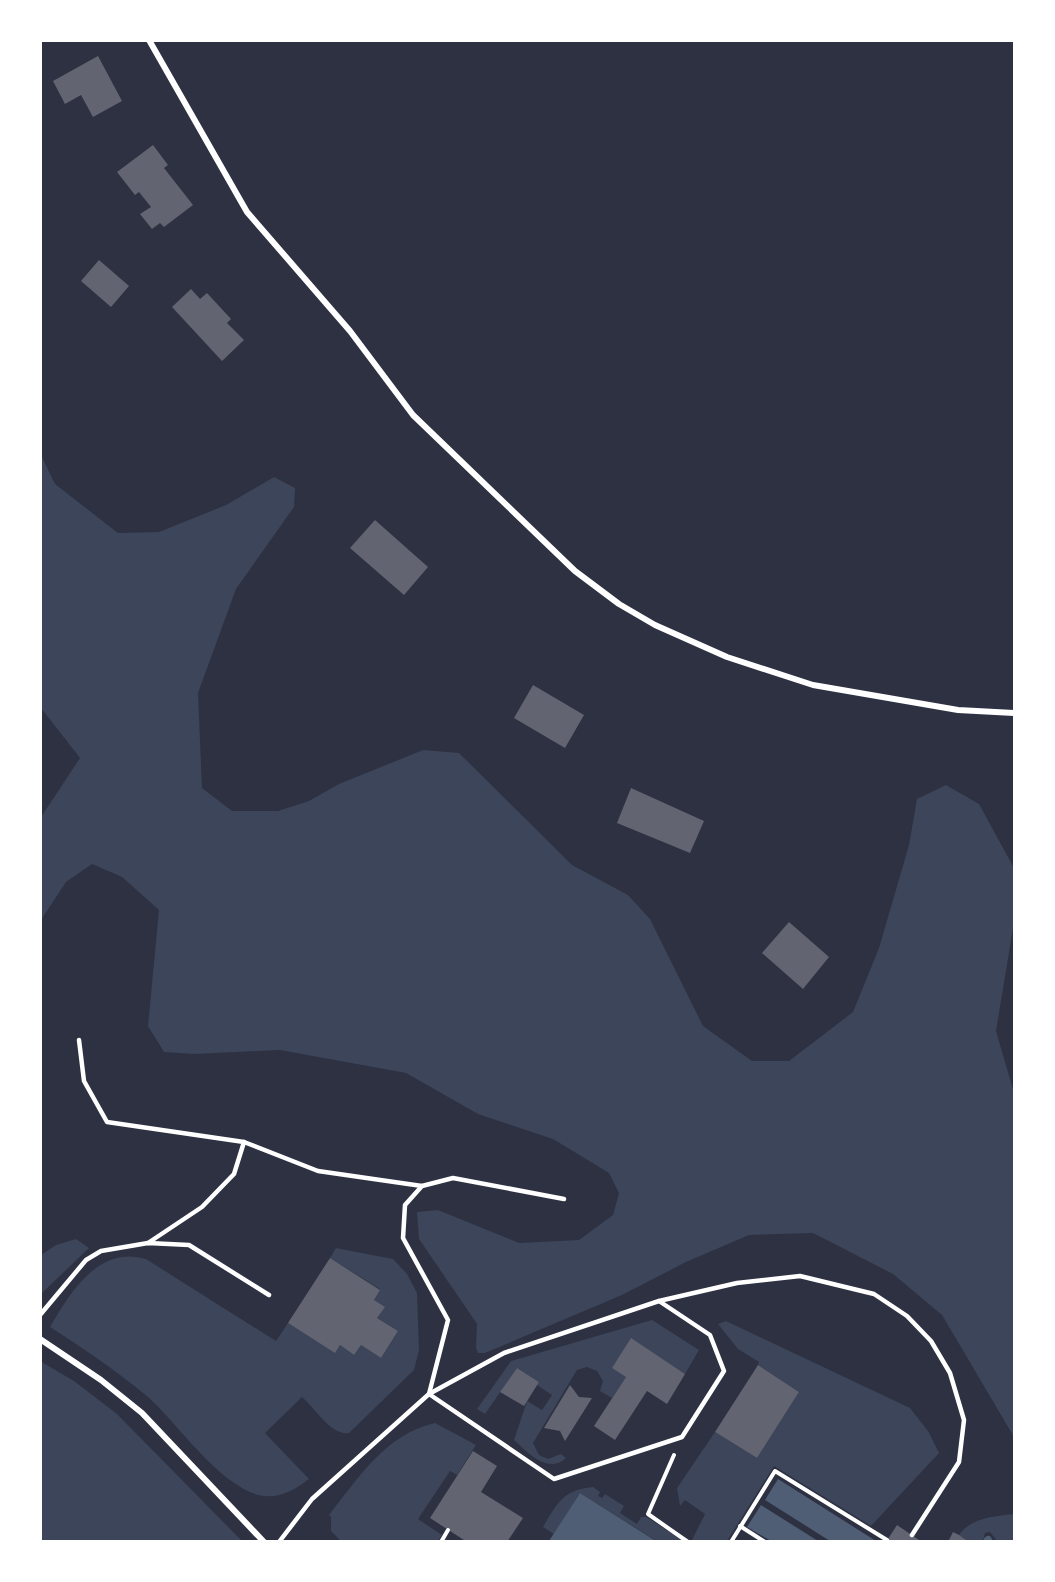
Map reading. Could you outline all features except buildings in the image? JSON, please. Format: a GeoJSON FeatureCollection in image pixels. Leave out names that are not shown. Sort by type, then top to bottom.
{"type":"FeatureCollection","features":[{"type":"Feature","properties":{"kind":"street"},"geometry":{"type":"LineString","coordinates":[[149,40],[247,212],[350,331],[413,415],[575,571],[619,604],[655,625],[728,657],[803,682],[958,710],[1014,713]]}},
{"type":"Feature","properties":{"kind":"street"},"geometry":{"type":"LineString","coordinates":[[40,1340],[101,1380],[142,1413],[264,1542]]}},
{"type":"Feature","properties":{"kind":"lane"},"geometry":{"type":"LineString","coordinates":[[79,1040],[84,1081],[107,1122],[244,1142],[318,1171],[422,1186],[453,1178],[564,1199]]}},
{"type":"Feature","properties":{"kind":"lane"},"geometry":{"type":"LineString","coordinates":[[148,1243],[202,1207],[234,1174],[244,1142]]}},
{"type":"Feature","properties":{"kind":"lane"},"geometry":{"type":"LineString","coordinates":[[422,1186],[405,1205],[403,1238],[448,1320],[429,1394]]}},
{"type":"Feature","properties":{"kind":"lane"},"geometry":{"type":"LineString","coordinates":[[40,1315],[86,1260],[101,1251],[148,1243],[189,1245],[269,1295]]}},
{"type":"Feature","properties":{"kind":"lane"},"geometry":{"type":"LineString","coordinates":[[279,1542],[312,1499],[429,1394],[504,1353],[659,1301],[745,1281],[800,1276],[874,1294],[907,1316],[931,1341],[950,1373],[964,1420],[959,1462],[912,1535]]}},
{"type":"Feature","properties":{"kind":"lane"},"geometry":{"type":"LineString","coordinates":[[429,1394],[554,1479],[682,1437],[724,1371],[710,1335],[659,1301]]}},
{"type":"Feature","properties":{"kind":"path"},"geometry":{"type":"LineString","coordinates":[[682,1437],[648,1514],[688,1542]]}},
{"type":"Feature","properties":{"kind":"path"},"geometry":{"type":"LineString","coordinates":[[731,1542],[775,1471],[887,1540]]}},
{"type":"Feature","properties":{"kind":"path"},"geometry":{"type":"LineString","coordinates":[[740,1526],[765,1542]]}},
{"type":"Feature","properties":{"kind":"path"},"geometry":{"type":"LineString","coordinates":[[441,1542],[448,1530]]}},
{"type":"Feature","properties":{"kind":"shaded area"},"geometry":{"type":"Polygon","coordinates":[[[41,455],[55,484],[118,533],[159,532],[226,505],[274,477],[295,488],[294,507],[236,589],[198,693],[202,788],[232,811],[278,811],[309,801],[339,784],[423,750],[459,753],[572,865],[628,895],[650,919],[703,1026],[752,1061],[789,1061],[853,1012],[879,948],[909,845],[917,799],[946,785],[979,804],[1014,868],[1014,922],[996,1031],[1014,1093],[1014,1437],[942,1315],[893,1274],[813,1233],[749,1235],[686,1262],[622,1295],[485,1353],[478,1353],[476,1348],[477,1324],[419,1239],[417,1212],[438,1210],[519,1243],[579,1240],[613,1215],[619,1193],[609,1173],[553,1139],[478,1114],[406,1073],[280,1050],[194,1054],[164,1052],[148,1026],[159,910],[122,877],[92,864],[66,882],[41,920],[41,817],[80,758],[41,708],[41,455]]]}},
{"type":"Feature","properties":{"kind":"shaded area"},"geometry":{"type":"Polygon","coordinates":[[[76,1239],[89,1248],[41,1294],[41,1255],[56,1245],[76,1239]]]}},
{"type":"Feature","properties":{"kind":"shaded area"},"geometry":{"type":"Polygon","coordinates":[[[336,1248],[393,1259],[407,1274],[417,1293],[419,1350],[414,1370],[349,1433],[342,1433],[330,1426],[302,1397],[265,1433],[309,1479],[298,1487],[279,1495],[258,1495],[228,1478],[199,1452],[148,1397],[50,1327],[67,1299],[88,1274],[114,1259],[129,1256],[146,1259],[276,1341],[288,1323],[335,1352],[340,1345],[354,1355],[361,1345],[381,1358],[398,1331],[377,1318],[384,1307],[374,1300],[380,1289],[330,1258],[336,1248]]]}},
{"type":"Feature","properties":{"kind":"shaded area"},"geometry":{"type":"Polygon","coordinates":[[[652,1320],[699,1350],[685,1374],[631,1339],[626,1377],[612,1398],[600,1391],[603,1381],[597,1371],[587,1367],[577,1370],[533,1443],[539,1455],[548,1459],[561,1454],[566,1458],[559,1463],[545,1463],[538,1460],[514,1440],[527,1401],[542,1410],[552,1395],[537,1385],[539,1382],[517,1368],[485,1414],[477,1409],[511,1361],[652,1320]]]}},
{"type":"Feature","properties":{"kind":"shaded area"},"geometry":{"type":"Polygon","coordinates":[[[726,1321],[910,1408],[928,1431],[939,1453],[871,1526],[774,1466],[727,1541],[692,1540],[705,1514],[685,1500],[680,1506],[677,1488],[715,1432],[757,1458],[799,1392],[738,1349],[718,1324],[726,1321]]]}},
{"type":"Feature","properties":{"kind":"shaded area"},"geometry":{"type":"Polygon","coordinates":[[[40,1361],[74,1381],[117,1414],[242,1541],[41,1541],[40,1361]]]}},
{"type":"Feature","properties":{"kind":"shaded area"},"geometry":{"type":"Polygon","coordinates":[[[435,1423],[476,1445],[457,1475],[450,1471],[418,1519],[442,1535],[438,1541],[341,1541],[331,1531],[329,1515],[351,1486],[388,1447],[402,1437],[435,1423]]]}},
{"type":"Feature","properties":{"kind":"shaded area"},"geometry":{"type":"Polygon","coordinates":[[[778,1479],[876,1541],[830,1541],[765,1500],[778,1479]]]}},
{"type":"Feature","properties":{"kind":"shaded area"},"geometry":{"type":"Polygon","coordinates":[[[593,1487],[600,1492],[598,1496],[602,1498],[605,1494],[624,1506],[620,1513],[637,1524],[641,1517],[646,1517],[684,1541],[657,1541],[580,1493],[554,1534],[543,1527],[558,1504],[568,1494],[593,1487]]]}},
{"type":"Feature","properties":{"kind":"shaded area"},"geometry":{"type":"Polygon","coordinates":[[[580,1493],[656,1541],[549,1541],[580,1493]]]}},
{"type":"Feature","properties":{"kind":"shaded area"},"geometry":{"type":"Polygon","coordinates":[[[761,1505],[818,1541],[771,1541],[747,1527],[761,1505]]]}},
{"type":"Feature","properties":{"kind":"shaded area"},"geometry":{"type":"Polygon","coordinates":[[[1014,1514],[1014,1541],[997,1541],[990,1532],[985,1533],[983,1541],[967,1541],[959,1535],[976,1521],[1014,1514]]]}}]}
